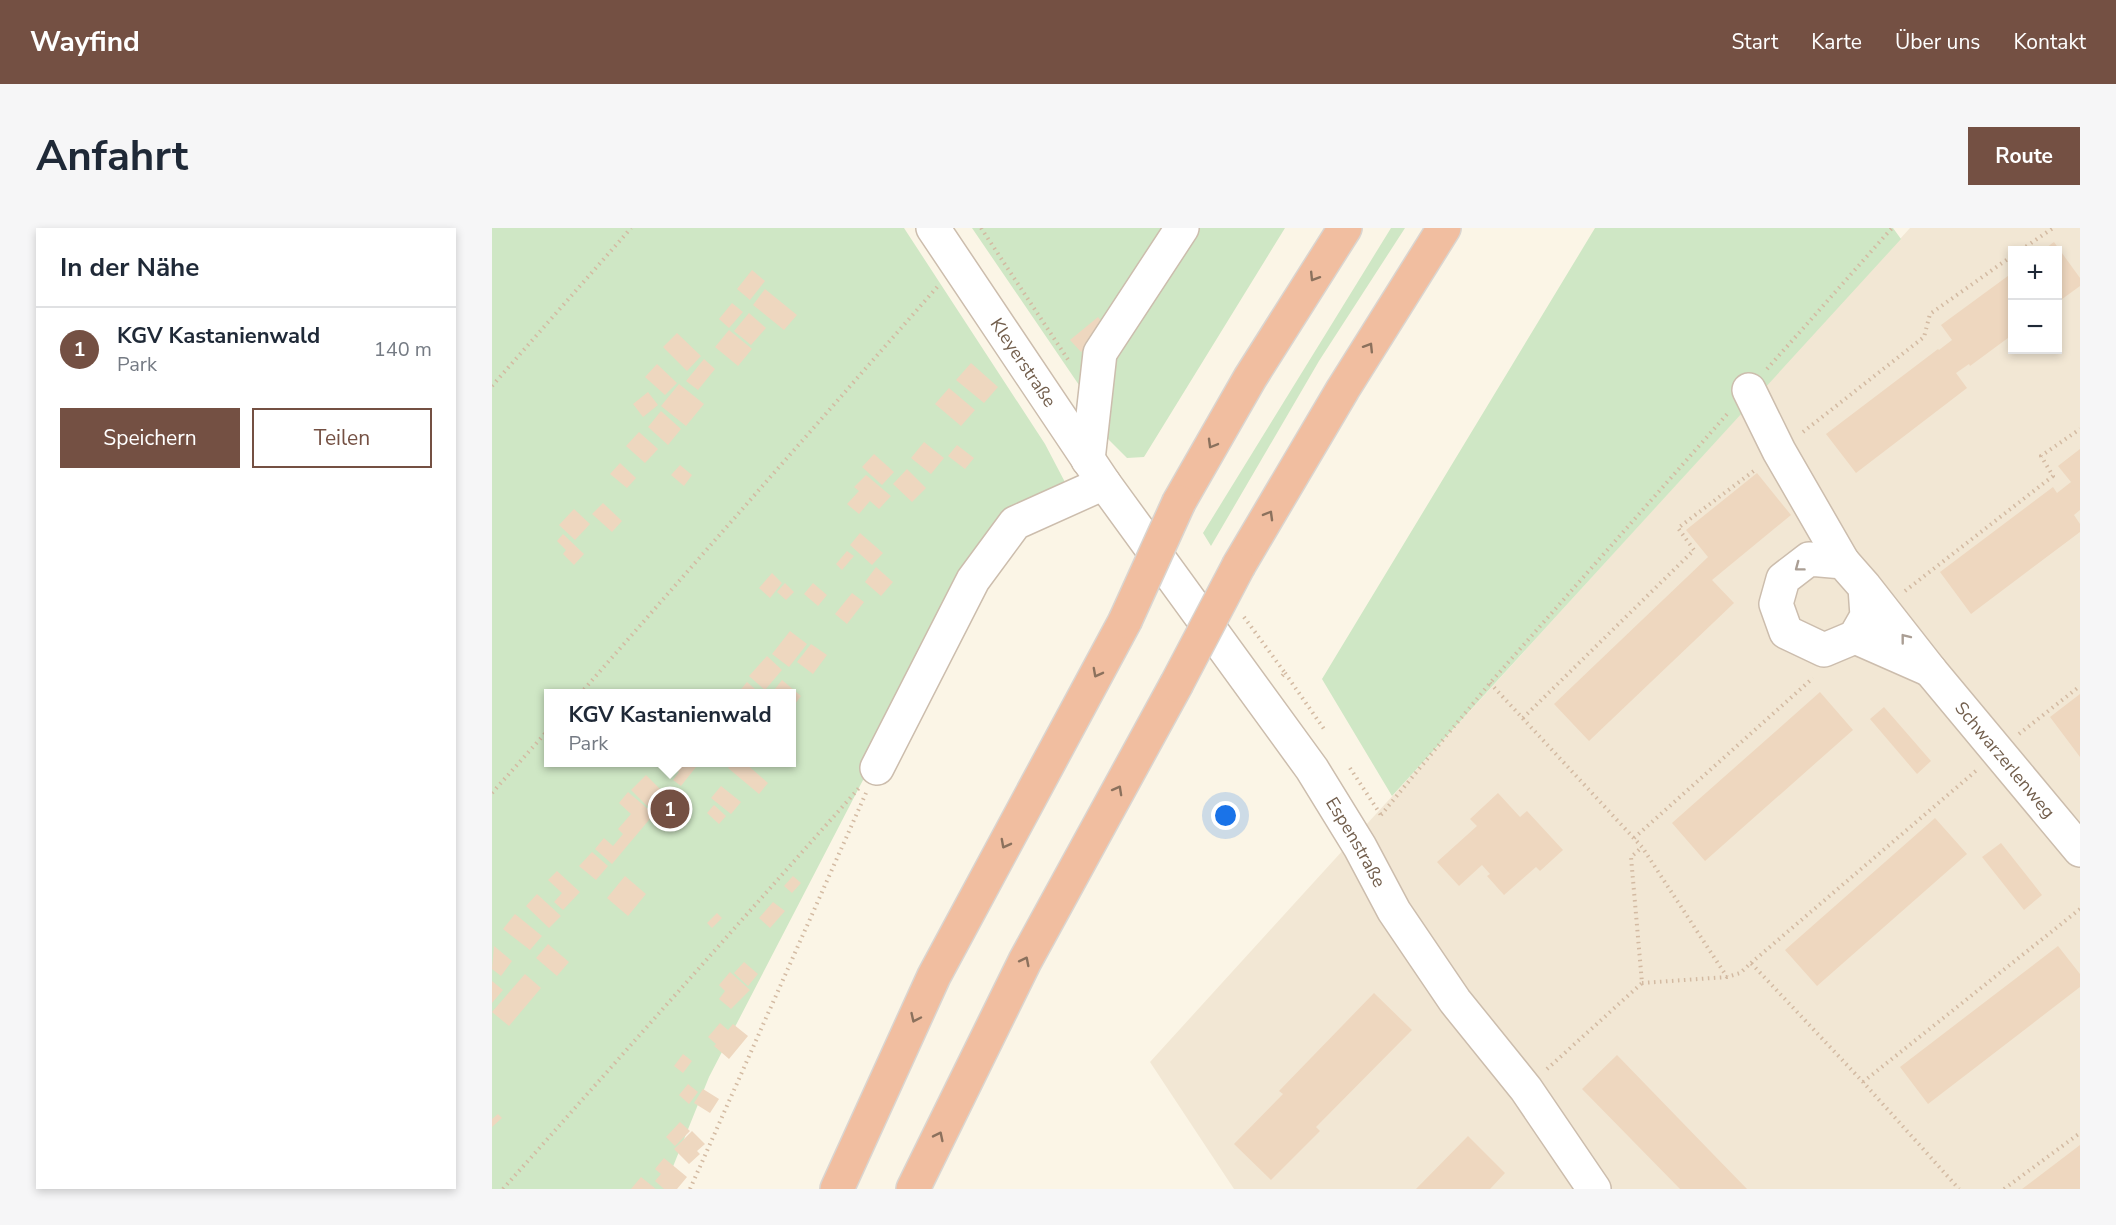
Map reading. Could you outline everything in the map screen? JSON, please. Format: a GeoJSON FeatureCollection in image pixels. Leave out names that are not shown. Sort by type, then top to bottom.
{"type":"FeatureCollection","features":[{"type":"Feature","properties":{"kind":"highway"},"geometry":{"type":"LineString","coordinates":[[837,1189],[934,976],[1125,621],[1179,502],[1250,378],[1345,228]]}},
{"type":"Feature","properties":{"kind":"highway"},"geometry":{"type":"LineString","coordinates":[[913,1189],[1025,961],[1239,565],[1343,389],[1444,228]]}},
{"type":"Feature","properties":{"kind":"street","name":"Kleyerstraße"},"geometry":{"type":"LineString","coordinates":[[933,228],[1102,480]]}},
{"type":"Feature","properties":{"kind":"street"},"geometry":{"type":"LineString","coordinates":[[877,768],[973,580],[1015,523],[1102,480],[1100,353],[1182,228]]}},
{"type":"Feature","properties":{"kind":"street","name":"Schwarzerlenweg"},"geometry":{"type":"LineString","coordinates":[[1749,390],[1779,451],[1843,562],[2080,850]]}},
{"type":"Feature","properties":{"kind":"street","name":"Espenstraße"},"geometry":{"type":"LineString","coordinates":[[1102,480],[1312,769],[1360,847],[1394,911],[1455,1000],[1526,1089],[1594,1189]]}},
{"type":"Feature","properties":{"kind":"street"},"geometry":{"type":"LineString","coordinates":[[1843,562],[1809,559],[1783,579],[1776,604],[1786,632],[1824,650],[1855,637],[1874,598]]}},
{"type":"Feature","properties":{"kind":"street","name":"Schwarzerlenweg"},"geometry":{"type":"LineString","coordinates":[[1855,637],[1930,670]]}},
{"type":"Feature","properties":{"kind":"path"},"geometry":{"type":"LineString","coordinates":[[492,386],[631,228]]}},
{"type":"Feature","properties":{"kind":"path"},"geometry":{"type":"LineString","coordinates":[[981,228],[1070,363]]}},
{"type":"Feature","properties":{"kind":"path"},"geometry":{"type":"LineString","coordinates":[[1382,814],[1491,683],[1892,228]]}},
{"type":"Feature","properties":{"kind":"path"},"geometry":{"type":"LineString","coordinates":[[2027,246],[2053,228]]}},
{"type":"Feature","properties":{"kind":"path"},"geometry":{"type":"LineString","coordinates":[[1523,718],[1694,550],[1678,528],[1924,337],[1930,314],[2008,259]]}},
{"type":"Feature","properties":{"kind":"path"},"geometry":{"type":"LineString","coordinates":[[584,689],[941,283],[961,269]]}},
{"type":"Feature","properties":{"kind":"path"},"geometry":{"type":"LineString","coordinates":[[1874,598],[2053,476],[2041,456],[2080,429]]}},
{"type":"Feature","properties":{"kind":"path"},"geometry":{"type":"LineString","coordinates":[[1634,838],[1816,676],[1824,650]]}},
{"type":"Feature","properties":{"kind":"path"},"geometry":{"type":"LineString","coordinates":[[1491,683],[1642,847],[1727,977]]}},
{"type":"Feature","properties":{"kind":"path"},"geometry":{"type":"LineString","coordinates":[[1526,1089],[1642,983],[1727,977],[1740,973],[1998,751],[2080,686]]}},
{"type":"Feature","properties":{"kind":"path"},"geometry":{"type":"LineString","coordinates":[[492,794],[544,735]]}},
{"type":"Feature","properties":{"kind":"path"},"geometry":{"type":"LineString","coordinates":[[503,1189],[877,768]]}},
{"type":"Feature","properties":{"kind":"path"},"geometry":{"type":"LineString","coordinates":[[690,1189],[877,768]]}},
{"type":"Feature","properties":{"kind":"path"},"geometry":{"type":"LineString","coordinates":[[1642,847],[1631,856],[1642,983]]}},
{"type":"Feature","properties":{"kind":"path"},"geometry":{"type":"LineString","coordinates":[[1863,1082],[2080,909]]}},
{"type":"Feature","properties":{"kind":"path"},"geometry":{"type":"LineString","coordinates":[[1751,963],[1863,1082],[1959,1189]]}},
{"type":"Feature","properties":{"kind":"path"},"geometry":{"type":"LineString","coordinates":[[2004,1189],[2080,1133]]}},
{"type":"Feature","properties":{"kind":"shaded area"},"geometry":{"type":"Polygon","coordinates":[[[1910,228],[2080,228],[2080,1189],[1234,1189],[1150,1062],[1910,228]]]}},
{"type":"Feature","properties":{"kind":"green space"},"geometry":{"type":"Polygon","coordinates":[[[492,228],[904,228],[1045,444],[1067,486],[987,541],[709,1077],[664,1189],[492,1189],[492,228]]]}},
{"type":"Feature","properties":{"kind":"green space"},"geometry":{"type":"Polygon","coordinates":[[[972,228],[1191,228],[1081,388],[972,228]]]}},
{"type":"Feature","properties":{"kind":"green space"},"geometry":{"type":"Polygon","coordinates":[[[1196,228],[1285,228],[1144,457],[1127,458],[1109,440],[1097,420],[1105,362],[1196,228]]]}},
{"type":"Feature","properties":{"kind":"green space"},"geometry":{"type":"Polygon","coordinates":[[[1391,228],[1405,228],[1319,361],[1211,546],[1203,533],[1391,228]]]}},
{"type":"Feature","properties":{"kind":"green space"},"geometry":{"type":"Polygon","coordinates":[[[1595,228],[1893,228],[1901,239],[1392,796],[1322,679],[1595,228]]]}},
{"type":"Feature","properties":{"kind":"building"},"geometry":{"type":"Polygon","coordinates":[[[2062,253],[2080,278],[2080,286],[2062,299],[2062,253]]]}},
{"type":"Feature","properties":{"kind":"building"},"geometry":{"type":"Polygon","coordinates":[[[752,270],[765,281],[750,300],[737,289],[752,270]]]}},
{"type":"Feature","properties":{"kind":"building"},"geometry":{"type":"Polygon","coordinates":[[[2008,276],[2008,338],[1970,366],[1969,364],[1956,373],[1967,388],[1856,473],[1826,434],[1952,340],[1941,325],[2008,276]]]}},
{"type":"Feature","properties":{"kind":"building"},"geometry":{"type":"Polygon","coordinates":[[[765,289],[797,315],[784,330],[753,305],[765,289]]]}},
{"type":"Feature","properties":{"kind":"building"},"geometry":{"type":"Polygon","coordinates":[[[732,303],[743,312],[729,328],[719,319],[732,303]]]}},
{"type":"Feature","properties":{"kind":"building"},"geometry":{"type":"Polygon","coordinates":[[[749,313],[766,328],[751,345],[734,331],[749,313]]]}},
{"type":"Feature","properties":{"kind":"building"},"geometry":{"type":"Polygon","coordinates":[[[1098,317],[1108,329],[1081,352],[1070,340],[1098,317]]]}},
{"type":"Feature","properties":{"kind":"building"},"geometry":{"type":"Polygon","coordinates":[[[729,330],[752,349],[738,366],[715,347],[729,330]]]}},
{"type":"Feature","properties":{"kind":"building"},"geometry":{"type":"Polygon","coordinates":[[[677,333],[701,356],[687,371],[663,347],[677,333]]]}},
{"type":"Feature","properties":{"kind":"building"},"geometry":{"type":"Polygon","coordinates":[[[704,359],[715,369],[698,390],[686,381],[704,359]]]}},
{"type":"Feature","properties":{"kind":"building"},"geometry":{"type":"Polygon","coordinates":[[[971,363],[998,387],[984,403],[956,380],[971,363]]]}},
{"type":"Feature","properties":{"kind":"building"},"geometry":{"type":"Polygon","coordinates":[[[657,364],[677,383],[665,395],[645,377],[657,364]]]}},
{"type":"Feature","properties":{"kind":"building"},"geometry":{"type":"Polygon","coordinates":[[[679,384],[704,404],[686,426],[661,406],[679,384]]]}},
{"type":"Feature","properties":{"kind":"building"},"geometry":{"type":"Polygon","coordinates":[[[949,388],[975,410],[961,426],[935,404],[949,388]]]}},
{"type":"Feature","properties":{"kind":"building"},"geometry":{"type":"Polygon","coordinates":[[[648,392],[658,405],[643,417],[633,404],[648,392]]]}},
{"type":"Feature","properties":{"kind":"building"},"geometry":{"type":"Polygon","coordinates":[[[661,411],[681,429],[668,445],[648,427],[661,411]]]}},
{"type":"Feature","properties":{"kind":"building"},"geometry":{"type":"Polygon","coordinates":[[[639,432],[658,449],[645,463],[626,446],[639,432]]]}},
{"type":"Feature","properties":{"kind":"building"},"geometry":{"type":"Polygon","coordinates":[[[924,442],[944,458],[931,474],[911,458],[924,442]]]}},
{"type":"Feature","properties":{"kind":"building"},"geometry":{"type":"Polygon","coordinates":[[[957,445],[974,458],[965,469],[948,456],[957,445]]]}},
{"type":"Feature","properties":{"kind":"building"},"geometry":{"type":"Polygon","coordinates":[[[2080,449],[2080,510],[2074,515],[2080,524],[2080,532],[1971,614],[1940,572],[2053,487],[2057,493],[2071,482],[2058,466],[2080,449]]]}},
{"type":"Feature","properties":{"kind":"building"},"geometry":{"type":"Polygon","coordinates":[[[874,454],[894,472],[882,485],[862,467],[874,454]]]}},
{"type":"Feature","properties":{"kind":"building"},"geometry":{"type":"Polygon","coordinates":[[[620,463],[636,478],[627,488],[610,474],[620,463]]]}},
{"type":"Feature","properties":{"kind":"building"},"geometry":{"type":"Polygon","coordinates":[[[680,465],[692,475],[684,486],[671,475],[680,465]]]}},
{"type":"Feature","properties":{"kind":"building"},"geometry":{"type":"Polygon","coordinates":[[[907,469],[926,488],[912,502],[893,484],[907,469]]]}},
{"type":"Feature","properties":{"kind":"building"},"geometry":{"type":"Polygon","coordinates":[[[1757,473],[1791,515],[1712,580],[1734,603],[1589,741],[1554,704],[1708,557],[1686,530],[1757,473]]]}},
{"type":"Feature","properties":{"kind":"building"},"geometry":{"type":"Polygon","coordinates":[[[866,475],[891,496],[879,509],[870,501],[859,514],[847,504],[859,491],[854,487],[866,475]]]}},
{"type":"Feature","properties":{"kind":"building"},"geometry":{"type":"Polygon","coordinates":[[[603,503],[622,521],[612,532],[592,514],[603,503]]]}},
{"type":"Feature","properties":{"kind":"building"},"geometry":{"type":"Polygon","coordinates":[[[574,509],[590,524],[575,540],[559,525],[574,509]]]}},
{"type":"Feature","properties":{"kind":"building"},"geometry":{"type":"Polygon","coordinates":[[[860,533],[883,553],[872,565],[850,545],[860,533]]]}},
{"type":"Feature","properties":{"kind":"building"},"geometry":{"type":"Polygon","coordinates":[[[563,534],[584,554],[574,565],[563,554],[566,550],[557,541],[563,534]]]}},
{"type":"Feature","properties":{"kind":"building"},"geometry":{"type":"Polygon","coordinates":[[[847,551],[854,556],[842,570],[836,564],[847,551]]]}},
{"type":"Feature","properties":{"kind":"building"},"geometry":{"type":"Polygon","coordinates":[[[876,567],[893,582],[881,596],[865,582],[876,567]]]}},
{"type":"Feature","properties":{"kind":"building"},"geometry":{"type":"Polygon","coordinates":[[[772,573],[782,583],[770,598],[759,588],[772,573]]]}},
{"type":"Feature","properties":{"kind":"building"},"geometry":{"type":"Polygon","coordinates":[[[785,583],[794,592],[786,600],[777,592],[785,583]]]}},
{"type":"Feature","properties":{"kind":"building"},"geometry":{"type":"Polygon","coordinates":[[[813,583],[827,595],[818,606],[804,594],[813,583]]]}},
{"type":"Feature","properties":{"kind":"building"},"geometry":{"type":"Polygon","coordinates":[[[852,593],[864,602],[847,624],[835,614],[852,593]]]}},
{"type":"Feature","properties":{"kind":"building"},"geometry":{"type":"Polygon","coordinates":[[[790,631],[807,644],[789,667],[772,654],[790,631]]]}},
{"type":"Feature","properties":{"kind":"building"},"geometry":{"type":"Polygon","coordinates":[[[811,644],[827,655],[813,674],[797,662],[811,644]]]}},
{"type":"Feature","properties":{"kind":"building"},"geometry":{"type":"Polygon","coordinates":[[[767,656],[782,670],[766,689],[749,676],[767,656]]]}},
{"type":"Feature","properties":{"kind":"building"},"geometry":{"type":"Polygon","coordinates":[[[782,680],[793,689],[775,689],[782,680]]]}},
{"type":"Feature","properties":{"kind":"building"},"geometry":{"type":"Polygon","coordinates":[[[747,682],[755,689],[741,689],[747,682]]]}},
{"type":"Feature","properties":{"kind":"building"},"geometry":{"type":"Polygon","coordinates":[[[796,692],[801,696],[796,703],[796,692]]]}},
{"type":"Feature","properties":{"kind":"building"},"geometry":{"type":"Polygon","coordinates":[[[1820,692],[1853,730],[1705,861],[1672,823],[1820,692]]]}},
{"type":"Feature","properties":{"kind":"building"},"geometry":{"type":"Polygon","coordinates":[[[2080,694],[2080,757],[2050,717],[2080,694]]]}},
{"type":"Feature","properties":{"kind":"building"},"geometry":{"type":"Polygon","coordinates":[[[1884,707],[1931,761],[1917,774],[1870,719],[1884,707]]]}},
{"type":"Feature","properties":{"kind":"building"},"geometry":{"type":"Polygon","coordinates":[[[676,767],[696,767],[681,786],[673,780],[679,772],[675,769],[676,767]]]}},
{"type":"Feature","properties":{"kind":"building"},"geometry":{"type":"Polygon","coordinates":[[[750,767],[768,783],[759,794],[728,768],[750,767]]]}},
{"type":"Feature","properties":{"kind":"building"},"geometry":{"type":"Polygon","coordinates":[[[646,775],[662,791],[647,806],[631,790],[646,775]]]}},
{"type":"Feature","properties":{"kind":"building"},"geometry":{"type":"Polygon","coordinates":[[[721,786],[741,802],[731,814],[711,798],[721,786]]]}},
{"type":"Feature","properties":{"kind":"building"},"geometry":{"type":"Polygon","coordinates":[[[628,792],[654,814],[612,864],[595,849],[604,838],[613,846],[623,834],[618,829],[631,814],[619,803],[628,792]]]}},
{"type":"Feature","properties":{"kind":"building"},"geometry":{"type":"Polygon","coordinates":[[[1498,793],[1520,817],[1527,811],[1563,850],[1540,871],[1536,867],[1504,895],[1487,876],[1490,874],[1482,865],[1459,886],[1437,862],[1477,826],[1470,819],[1498,793]]]}},
{"type":"Feature","properties":{"kind":"building"},"geometry":{"type":"Polygon","coordinates":[[[714,805],[726,816],[719,824],[707,813],[714,805]]]}},
{"type":"Feature","properties":{"kind":"building"},"geometry":{"type":"Polygon","coordinates":[[[1935,818],[1967,854],[1817,986],[1785,950],[1935,818]]]}},
{"type":"Feature","properties":{"kind":"building"},"geometry":{"type":"Polygon","coordinates":[[[2001,843],[2042,895],[2024,910],[1982,857],[2001,843]]]}},
{"type":"Feature","properties":{"kind":"building"},"geometry":{"type":"Polygon","coordinates":[[[592,852],[608,866],[596,880],[579,866],[592,852]]]}},
{"type":"Feature","properties":{"kind":"building"},"geometry":{"type":"Polygon","coordinates":[[[557,871],[580,892],[563,910],[554,902],[562,893],[548,880],[557,871]]]}},
{"type":"Feature","properties":{"kind":"building"},"geometry":{"type":"Polygon","coordinates":[[[625,876],[646,894],[628,916],[607,898],[625,876]]]}},
{"type":"Feature","properties":{"kind":"building"},"geometry":{"type":"Polygon","coordinates":[[[793,876],[801,883],[792,893],[784,886],[793,876]]]}},
{"type":"Feature","properties":{"kind":"building"},"geometry":{"type":"Polygon","coordinates":[[[537,894],[561,916],[549,928],[526,906],[537,894]]]}},
{"type":"Feature","properties":{"kind":"building"},"geometry":{"type":"Polygon","coordinates":[[[773,902],[785,911],[770,928],[759,918],[773,902]]]}},
{"type":"Feature","properties":{"kind":"building"},"geometry":{"type":"Polygon","coordinates":[[[717,913],[722,918],[712,928],[707,923],[717,913]]]}},
{"type":"Feature","properties":{"kind":"building"},"geometry":{"type":"Polygon","coordinates":[[[515,914],[542,936],[530,950],[503,929],[515,914]]]}},
{"type":"Feature","properties":{"kind":"building"},"geometry":{"type":"Polygon","coordinates":[[[548,944],[569,962],[557,976],[536,958],[548,944]]]}},
{"type":"Feature","properties":{"kind":"building"},"geometry":{"type":"Polygon","coordinates":[[[494,946],[512,961],[501,976],[492,969],[494,946]]]}},
{"type":"Feature","properties":{"kind":"building"},"geometry":{"type":"Polygon","coordinates":[[[2058,946],[2080,974],[2080,987],[1928,1104],[1900,1067],[2058,946]]]}},
{"type":"Feature","properties":{"kind":"building"},"geometry":{"type":"Polygon","coordinates":[[[744,962],[758,974],[748,986],[734,973],[744,962]]]}},
{"type":"Feature","properties":{"kind":"building"},"geometry":{"type":"Polygon","coordinates":[[[730,972],[750,990],[731,1009],[719,999],[725,991],[719,985],[730,972]]]}},
{"type":"Feature","properties":{"kind":"building"},"geometry":{"type":"Polygon","coordinates":[[[525,974],[541,988],[509,1026],[492,1012],[525,974]]]}},
{"type":"Feature","properties":{"kind":"building"},"geometry":{"type":"Polygon","coordinates":[[[492,981],[503,990],[492,1003],[492,981]]]}},
{"type":"Feature","properties":{"kind":"building"},"geometry":{"type":"Polygon","coordinates":[[[1374,993],[1412,1030],[1316,1127],[1320,1131],[1271,1180],[1234,1144],[1283,1094],[1279,1091],[1374,993]]]}},
{"type":"Feature","properties":{"kind":"building"},"geometry":{"type":"Polygon","coordinates":[[[720,1023],[728,1030],[733,1024],[748,1036],[729,1059],[714,1046],[716,1044],[708,1037],[720,1023]]]}},
{"type":"Feature","properties":{"kind":"building"},"geometry":{"type":"Polygon","coordinates":[[[683,1054],[692,1061],[683,1073],[674,1066],[683,1054]]]}},
{"type":"Feature","properties":{"kind":"building"},"geometry":{"type":"Polygon","coordinates":[[[1617,1055],[1747,1189],[1680,1189],[1582,1089],[1617,1055]]]}},
{"type":"Feature","properties":{"kind":"building"},"geometry":{"type":"Polygon","coordinates":[[[688,1084],[698,1092],[689,1104],[679,1095],[688,1084]]]}},
{"type":"Feature","properties":{"kind":"building"},"geometry":{"type":"Polygon","coordinates":[[[703,1089],[719,1099],[710,1113],[694,1103],[703,1089]]]}},
{"type":"Feature","properties":{"kind":"building"},"geometry":{"type":"Polygon","coordinates":[[[498,1114],[502,1118],[492,1127],[492,1119],[498,1114]]]}},
{"type":"Feature","properties":{"kind":"building"},"geometry":{"type":"Polygon","coordinates":[[[680,1122],[690,1131],[675,1146],[666,1137],[680,1122]]]}},
{"type":"Feature","properties":{"kind":"building"},"geometry":{"type":"Polygon","coordinates":[[[692,1131],[705,1144],[697,1151],[700,1154],[689,1164],[674,1149],[692,1131]]]}},
{"type":"Feature","properties":{"kind":"building"},"geometry":{"type":"Polygon","coordinates":[[[1468,1136],[1505,1173],[1490,1189],[1416,1189],[1468,1136]]]}},
{"type":"Feature","properties":{"kind":"building"},"geometry":{"type":"Polygon","coordinates":[[[2080,1145],[2080,1189],[2022,1189],[2080,1145]]]}},
{"type":"Feature","properties":{"kind":"building"},"geometry":{"type":"Polygon","coordinates":[[[664,1158],[687,1177],[677,1189],[664,1189],[655,1181],[661,1174],[655,1169],[664,1158]]]}},
{"type":"Feature","properties":{"kind":"building"},"geometry":{"type":"Polygon","coordinates":[[[641,1177],[656,1189],[631,1189],[641,1177]]]}},
{"type":"Feature","properties":{"kind":"place","name":"KGV Kastanienwald"},"geometry":{"type":"Point","coordinates":[670,809]}}]}
